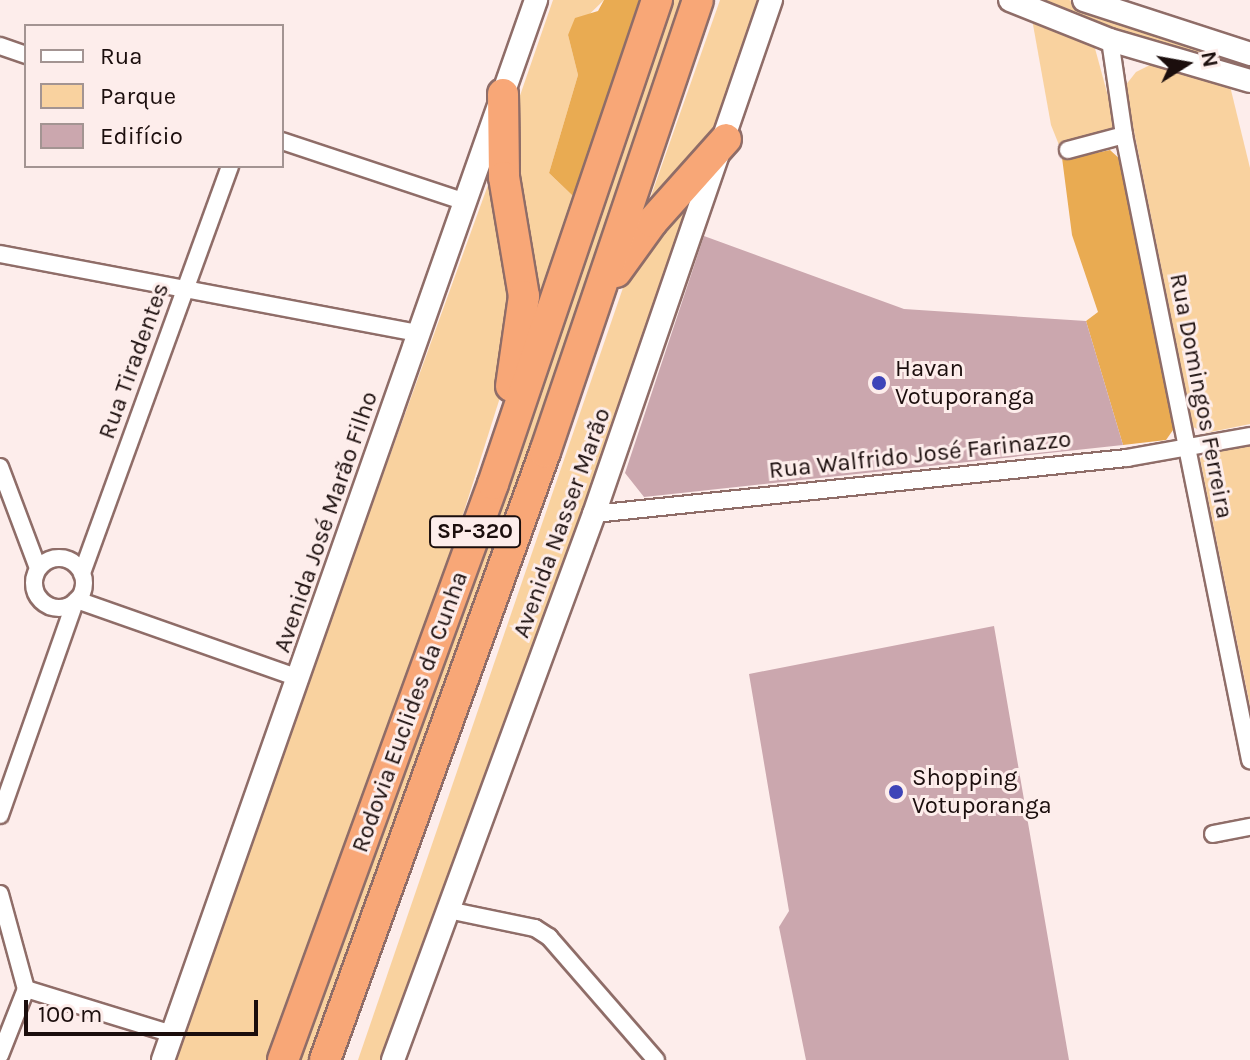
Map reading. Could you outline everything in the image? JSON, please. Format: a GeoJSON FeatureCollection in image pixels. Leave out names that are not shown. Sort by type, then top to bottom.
{"type":"FeatureCollection","features":[{"type":"Feature","properties":{"kind":"highway","name":"Rodovia Euclides da Cunha"},"geometry":{"type":"LineString","coordinates":[[283,1060],[493,484],[657,0]]}},
{"type":"Feature","properties":{"kind":"highway","name":"Rodovia Euclides da Cunha"},"geometry":{"type":"LineString","coordinates":[[325,1060],[596,300],[698,0]]}},
{"type":"Feature","properties":{"kind":"highway"},"geometry":{"type":"LineString","coordinates":[[493,484],[524,296],[504,177],[503,94]]}},
{"type":"Feature","properties":{"kind":"highway"},"geometry":{"type":"LineString","coordinates":[[596,300],[652,222],[726,139]]}},
{"type":"Feature","properties":{"kind":"main road","name":"Avenida José Marão Filho"},"geometry":{"type":"LineString","coordinates":[[163,1060],[536,0]]}},
{"type":"Feature","properties":{"kind":"main road","name":"Avenida Nasser Marão"},"geometry":{"type":"LineString","coordinates":[[393,1060],[594,514],[726,139],[771,0]]}},
{"type":"Feature","properties":{"kind":"main road"},"geometry":{"type":"LineString","coordinates":[[1010,0],[1110,40],[1250,81]]}},
{"type":"Feature","properties":{"kind":"main road"},"geometry":{"type":"LineString","coordinates":[[1084,0],[1250,54]]}},
{"type":"Feature","properties":{"kind":"street","name":"Rua Domingos Ferreira"},"geometry":{"type":"LineString","coordinates":[[1110,40],[1124,135],[1250,760]]}},
{"type":"Feature","properties":{"kind":"street"},"geometry":{"type":"LineString","coordinates":[[0,46],[24,54]]}},
{"type":"Feature","properties":{"kind":"street"},"geometry":{"type":"LineString","coordinates":[[1068,150],[1124,135]]}},
{"type":"Feature","properties":{"kind":"street"},"geometry":{"type":"LineString","coordinates":[[284,142],[465,202]]}},
{"type":"Feature","properties":{"kind":"street","name":"Rua Tiradentes"},"geometry":{"type":"LineString","coordinates":[[82,573],[229,168]]}},
{"type":"Feature","properties":{"kind":"street"},"geometry":{"type":"LineString","coordinates":[[0,254],[420,333]]}},
{"type":"Feature","properties":{"kind":"street","name":"Rua Walfrido José Farinazzo"},"geometry":{"type":"LineString","coordinates":[[594,514],[1187,448],[1250,436]]}},
{"type":"Feature","properties":{"kind":"street"},"geometry":{"type":"LineString","coordinates":[[0,467],[41,559],[33,582],[42,602],[55,608],[82,600],[298,678]]}},
{"type":"Feature","properties":{"kind":"street"},"geometry":{"type":"LineString","coordinates":[[0,815],[82,600],[82,573],[70,560],[41,559]]}},
{"type":"Feature","properties":{"kind":"street"},"geometry":{"type":"LineString","coordinates":[[1213,834],[1250,827]]}},
{"type":"Feature","properties":{"kind":"street"},"geometry":{"type":"LineString","coordinates":[[0,894],[26,989],[0,1055]]}},
{"type":"Feature","properties":{"kind":"street"},"geometry":{"type":"LineString","coordinates":[[448,910],[535,928],[549,937],[656,1060]]}},
{"type":"Feature","properties":{"kind":"street"},"geometry":{"type":"LineString","coordinates":[[26,989],[172,1034]]}},
{"type":"Feature","properties":{"kind":"green space"},"geometry":{"type":"Polygon","coordinates":[[[553,0],[604,0],[568,35],[578,75],[549,173],[573,196],[538,305],[532,307],[521,229],[515,110],[553,0]]]}},
{"type":"Feature","properties":{"kind":"green space"},"geometry":{"type":"Polygon","coordinates":[[[666,0],[688,0],[318,1060],[292,1060],[666,0]]]}},
{"type":"Feature","properties":{"kind":"green space"},"geometry":{"type":"Polygon","coordinates":[[[720,0],[762,0],[738,77],[710,139],[645,213],[720,0]]]}},
{"type":"Feature","properties":{"kind":"green space"},"geometry":{"type":"Polygon","coordinates":[[[1028,0],[1069,0],[1247,62],[1249,71],[1028,0]]]}},
{"type":"Feature","properties":{"kind":"green space"},"geometry":{"type":"Polygon","coordinates":[[[1032,19],[1093,41],[1115,122],[1109,134],[1061,150],[1051,125],[1032,19]]]}},
{"type":"Feature","properties":{"kind":"green space"},"geometry":{"type":"Polygon","coordinates":[[[1158,61],[1230,86],[1250,168],[1250,424],[1206,433],[1193,427],[1125,86],[1136,72],[1158,61]]]}},
{"type":"Feature","properties":{"kind":"green space"},"geometry":{"type":"Polygon","coordinates":[[[496,183],[510,230],[509,369],[446,568],[269,1060],[171,1060],[488,185],[496,183]]]}},
{"type":"Feature","properties":{"kind":"green space"},"geometry":{"type":"Polygon","coordinates":[[[693,191],[673,269],[387,1060],[358,1060],[626,279],[693,191]]]}},
{"type":"Feature","properties":{"kind":"green space"},"geometry":{"type":"Polygon","coordinates":[[[1250,442],[1250,706],[1200,459],[1209,449],[1250,442]]]}},
{"type":"Feature","properties":{"kind":"shaded area"},"geometry":{"type":"Polygon","coordinates":[[[604,0],[639,0],[573,196],[549,173],[578,75],[568,35],[575,18],[598,11],[604,0]]]}},
{"type":"Feature","properties":{"kind":"shaded area"},"geometry":{"type":"Polygon","coordinates":[[[1061,150],[1073,158],[1110,150],[1122,161],[1178,423],[1166,440],[1123,445],[1086,321],[1098,312],[1072,235],[1061,150]]]}},
{"type":"Feature","properties":{"kind":"building","name":"Havan Votuporanga"},"geometry":{"type":"Polygon","coordinates":[[[704,236],[904,309],[1086,321],[1123,445],[644,497],[625,473],[704,236]]]}},
{"type":"Feature","properties":{"kind":"building","name":"Shopping Votuporanga"},"geometry":{"type":"Polygon","coordinates":[[[994,626],[1069,1060],[806,1060],[779,927],[789,911],[749,674],[994,626]]]}},
{"type":"Feature","properties":{"kind":"place","name":"Havan Votuporanga"},"geometry":{"type":"Point","coordinates":[879,383]}},
{"type":"Feature","properties":{"kind":"place","name":"Shopping Votuporanga"},"geometry":{"type":"Point","coordinates":[896,792]}}]}
